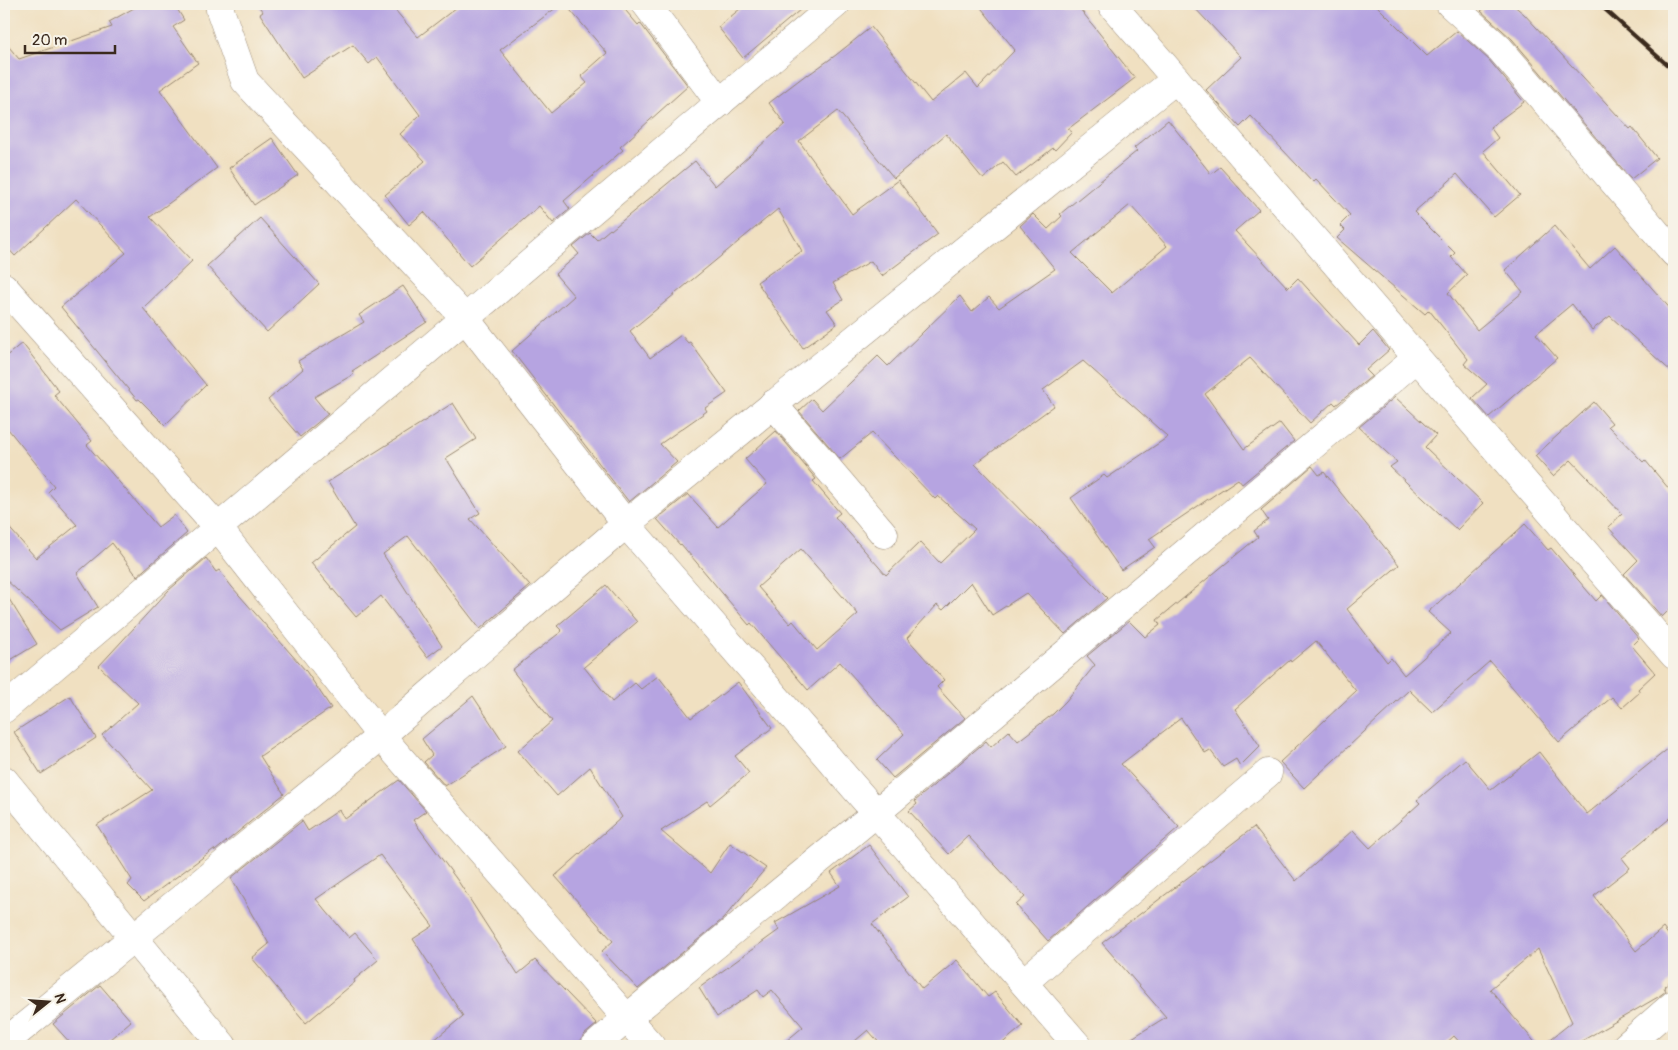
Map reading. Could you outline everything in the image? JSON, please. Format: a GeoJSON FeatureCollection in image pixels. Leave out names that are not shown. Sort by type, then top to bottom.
{"type":"FeatureCollection","features":[{"type":"Feature","properties":{"kind":"street"},"geometry":{"type":"LineString","coordinates":[[220,4],[220,10],[245,81],[465,318],[626,524],[1078,1046]]}},
{"type":"Feature","properties":{"kind":"street"},"geometry":{"type":"LineString","coordinates":[[646,4],[720,103]]}},
{"type":"Feature","properties":{"kind":"street"},"geometry":{"type":"LineString","coordinates":[[4,709],[836,4]]}},
{"type":"Feature","properties":{"kind":"street"},"geometry":{"type":"LineString","coordinates":[[1111,4],[1674,654]]}},
{"type":"Feature","properties":{"kind":"street"},"geometry":{"type":"LineString","coordinates":[[1450,4],[1500,49],[1674,253]]}},
{"type":"Feature","properties":{"kind":"street"},"geometry":{"type":"LineString","coordinates":[[4,1043],[381,736],[626,524],[1176,79]]}},
{"type":"Feature","properties":{"kind":"street"},"geometry":{"type":"LineString","coordinates":[[4,287],[218,528],[381,736],[651,1046]]}},
{"type":"Feature","properties":{"kind":"street"},"geometry":{"type":"LineString","coordinates":[[595,1046],[626,1018],[876,813],[1417,358]]}},
{"type":"Feature","properties":{"kind":"street"},"geometry":{"type":"LineString","coordinates":[[773,404],[884,534]]}},
{"type":"Feature","properties":{"kind":"street"},"geometry":{"type":"LineString","coordinates":[[1024,982],[1268,773]]}},
{"type":"Feature","properties":{"kind":"street"},"geometry":{"type":"LineString","coordinates":[[4,780],[132,938],[223,1046]]}},
{"type":"Feature","properties":{"kind":"street"},"geometry":{"type":"LineString","coordinates":[[1626,1046],[1674,1004]]}},
{"type":"Feature","properties":{"kind":"building"},"geometry":{"type":"Polygon","coordinates":[[[141,4],[174,4],[184,20],[173,27],[198,63],[160,90],[217,168],[150,217],[192,261],[143,308],[206,385],[165,425],[139,399],[137,400],[61,307],[126,253],[76,199],[15,256],[4,244],[4,41],[19,59],[112,27],[109,22],[141,4]]]}},
{"type":"Feature","properties":{"kind":"building"},"geometry":{"type":"Polygon","coordinates":[[[257,4],[390,4],[418,37],[461,4],[561,4],[500,50],[551,113],[587,83],[581,76],[607,53],[565,4],[620,4],[638,25],[640,23],[688,86],[620,147],[623,150],[564,201],[570,209],[553,223],[539,206],[470,266],[424,212],[409,225],[385,195],[425,161],[400,134],[420,115],[377,57],[369,64],[353,45],[302,78],[260,14],[263,12],[257,4]]]}},
{"type":"Feature","properties":{"kind":"building"},"geometry":{"type":"Polygon","coordinates":[[[746,4],[807,4],[743,58],[718,27],[746,4]]]}},
{"type":"Feature","properties":{"kind":"building"},"geometry":{"type":"Polygon","coordinates":[[[978,4],[1076,4],[1135,78],[1068,129],[1072,132],[1055,150],[1053,148],[1016,177],[1003,162],[983,179],[946,134],[894,178],[838,111],[799,141],[852,214],[898,180],[938,234],[882,276],[871,261],[833,283],[843,300],[827,310],[837,324],[803,348],[757,282],[802,251],[778,209],[630,331],[650,358],[681,335],[688,343],[690,342],[727,393],[705,408],[707,411],[660,444],[677,462],[629,502],[512,351],[574,296],[555,274],[579,254],[573,247],[590,233],[597,240],[695,161],[715,186],[785,124],[769,103],[836,55],[871,27],[931,102],[966,73],[978,88],[1015,50],[978,4]]]}},
{"type":"Feature","properties":{"kind":"building"},"geometry":{"type":"Polygon","coordinates":[[[1191,4],[1375,4],[1427,56],[1457,31],[1489,60],[1524,102],[1490,127],[1498,138],[1483,151],[1520,195],[1494,217],[1457,174],[1414,212],[1455,253],[1451,257],[1467,275],[1448,293],[1477,330],[1523,292],[1505,270],[1554,226],[1590,269],[1615,246],[1674,313],[1674,374],[1610,316],[1592,330],[1572,304],[1536,334],[1557,358],[1489,417],[1472,398],[1487,384],[1464,364],[1468,359],[1429,310],[1425,314],[1337,238],[1345,230],[1340,225],[1350,215],[1316,179],[1313,182],[1251,116],[1240,127],[1206,90],[1241,57],[1191,4]]]}},
{"type":"Feature","properties":{"kind":"building"},"geometry":{"type":"Polygon","coordinates":[[[1490,4],[1512,4],[1524,14],[1630,129],[1632,127],[1657,158],[1631,179],[1512,39],[1481,11],[1490,4]]]}},
{"type":"Feature","properties":{"kind":"building"},"geometry":{"type":"Polygon","coordinates":[[[1168,120],[1211,174],[1220,167],[1259,210],[1235,231],[1288,288],[1298,278],[1359,345],[1373,331],[1389,350],[1366,370],[1372,376],[1336,405],[1333,402],[1310,423],[1250,358],[1205,394],[1244,449],[1280,423],[1294,441],[1242,484],[1238,479],[1149,539],[1155,547],[1121,570],[1071,498],[1104,475],[1107,478],[1168,437],[1083,361],[1043,390],[1054,406],[975,464],[1107,598],[1065,634],[1026,593],[992,615],[971,582],[943,610],[937,605],[907,638],[944,680],[937,687],[965,718],[893,778],[877,760],[904,734],[840,662],[808,690],[751,623],[749,625],[681,544],[657,519],[688,494],[718,527],[767,484],[745,459],[776,431],[816,479],[813,481],[840,513],[835,517],[886,575],[920,542],[940,563],[975,529],[938,496],[935,499],[872,433],[840,459],[799,411],[812,399],[822,410],[878,356],[888,366],[960,296],[972,312],[989,297],[999,308],[1055,269],[1020,226],[1033,214],[1048,229],[1062,216],[1060,214],[1137,151],[1134,148],[1168,120]],[[1130,205],[1072,253],[1112,293],[1167,246],[1130,205]],[[801,549],[758,587],[790,624],[793,621],[817,650],[858,614],[801,549]]]}},
{"type":"Feature","properties":{"kind":"building"},"geometry":{"type":"Polygon","coordinates":[[[272,138],[298,175],[254,205],[229,168],[272,138]]]}},
{"type":"Feature","properties":{"kind":"building"},"geometry":{"type":"Polygon","coordinates":[[[260,218],[319,284],[267,332],[207,266],[260,218]]]}},
{"type":"Feature","properties":{"kind":"building"},"geometry":{"type":"Polygon","coordinates":[[[403,286],[427,322],[352,371],[354,374],[314,397],[328,414],[300,437],[268,400],[303,369],[298,361],[364,322],[359,315],[403,286]]]}},
{"type":"Feature","properties":{"kind":"building"},"geometry":{"type":"Polygon","coordinates":[[[22,343],[59,391],[54,395],[92,441],[87,445],[158,527],[174,515],[187,533],[137,576],[112,543],[77,573],[98,607],[60,630],[4,578],[4,522],[36,558],[77,525],[48,492],[54,486],[4,424],[4,358],[22,343]]]}},
{"type":"Feature","properties":{"kind":"building"},"geometry":{"type":"Polygon","coordinates":[[[1395,397],[1436,435],[1425,447],[1483,503],[1457,530],[1390,467],[1397,462],[1359,427],[1395,397]]]}},
{"type":"Feature","properties":{"kind":"building"},"geometry":{"type":"Polygon","coordinates":[[[1594,402],[1612,423],[1608,426],[1643,462],[1645,460],[1674,495],[1674,605],[1662,617],[1624,574],[1638,560],[1608,527],[1622,514],[1571,460],[1553,476],[1535,456],[1594,402]]]}},
{"type":"Feature","properties":{"kind":"building"},"geometry":{"type":"Polygon","coordinates":[[[453,403],[476,439],[446,458],[480,513],[470,519],[530,586],[480,629],[408,536],[383,554],[442,646],[427,657],[381,596],[356,617],[311,563],[355,527],[328,482],[453,403]]]}},
{"type":"Feature","properties":{"kind":"building"},"geometry":{"type":"Polygon","coordinates":[[[1312,466],[1319,475],[1324,472],[1399,565],[1347,609],[1387,662],[1391,658],[1404,675],[1451,633],[1428,612],[1525,524],[1548,550],[1551,548],[1596,601],[1602,595],[1639,639],[1632,646],[1655,673],[1638,689],[1640,692],[1622,708],[1612,697],[1559,742],[1490,661],[1432,712],[1409,690],[1304,788],[1280,762],[1356,691],[1316,641],[1291,662],[1290,660],[1235,709],[1260,746],[1240,766],[1236,759],[1223,767],[1210,750],[1205,753],[1181,718],[1121,764],[1179,827],[1048,941],[1016,905],[1025,897],[968,836],[949,854],[909,811],[917,804],[915,801],[986,741],[991,747],[1009,731],[1018,741],[1053,714],[1095,665],[1087,656],[1129,621],[1145,637],[1160,625],[1157,620],[1258,537],[1254,531],[1268,520],[1261,510],[1312,466]]]}},
{"type":"Feature","properties":{"kind":"building"},"geometry":{"type":"Polygon","coordinates":[[[206,558],[216,572],[219,570],[306,671],[331,708],[260,756],[284,794],[215,851],[214,849],[144,901],[128,885],[132,880],[97,825],[152,790],[102,735],[138,703],[99,666],[169,590],[206,558]]]}},
{"type":"Feature","properties":{"kind":"building"},"geometry":{"type":"Polygon","coordinates":[[[606,585],[637,622],[584,667],[612,702],[635,683],[641,689],[658,676],[691,718],[738,682],[772,728],[735,756],[749,773],[710,805],[707,801],[661,831],[710,873],[730,843],[766,868],[723,919],[638,989],[602,951],[613,941],[555,876],[622,817],[590,767],[557,796],[518,751],[552,721],[512,670],[562,631],[557,626],[606,585]]]}},
{"type":"Feature","properties":{"kind":"building"},"geometry":{"type":"Polygon","coordinates":[[[4,591],[37,644],[4,664],[4,591]]]}},
{"type":"Feature","properties":{"kind":"building"},"geometry":{"type":"Polygon","coordinates":[[[70,696],[96,738],[41,774],[14,732],[70,696]]]}},
{"type":"Feature","properties":{"kind":"building"},"geometry":{"type":"Polygon","coordinates":[[[473,696],[506,746],[445,786],[424,762],[432,755],[422,739],[473,696]]]}},
{"type":"Feature","properties":{"kind":"building"},"geometry":{"type":"Polygon","coordinates":[[[1674,744],[1674,815],[1622,858],[1630,868],[1594,896],[1636,951],[1663,928],[1674,942],[1674,978],[1664,987],[1666,991],[1658,997],[1573,1046],[1542,1046],[1572,1022],[1538,949],[1490,989],[1538,1046],[1463,1046],[1454,1036],[1443,1046],[1119,1046],[1166,1017],[1102,943],[1254,827],[1296,881],[1353,830],[1370,848],[1420,803],[1417,800],[1465,759],[1491,790],[1539,752],[1587,814],[1674,744]]]}},
{"type":"Feature","properties":{"kind":"building"},"geometry":{"type":"Polygon","coordinates":[[[399,780],[426,811],[413,820],[458,881],[518,974],[535,960],[597,1024],[584,1035],[579,1046],[427,1046],[463,1016],[413,939],[433,926],[380,855],[316,899],[349,938],[355,933],[378,960],[306,1023],[252,958],[269,944],[231,878],[302,821],[308,831],[339,810],[345,819],[399,780]]]}},
{"type":"Feature","properties":{"kind":"building"},"geometry":{"type":"Polygon","coordinates":[[[869,845],[908,897],[872,924],[922,989],[957,960],[988,997],[995,992],[1023,1026],[999,1046],[882,1046],[868,1030],[849,1046],[780,1046],[803,1027],[772,990],[763,997],[758,990],[717,1017],[699,988],[779,930],[775,923],[840,886],[831,873],[869,845]]]}},
{"type":"Feature","properties":{"kind":"building"},"geometry":{"type":"Polygon","coordinates":[[[100,985],[131,1021],[102,1046],[73,1046],[53,1024],[100,985]]]}},
{"type":"Feature","properties":{"kind":"railway"},"geometry":{"type":"LineString","coordinates":[[1599,4],[1674,71]]}}]}
